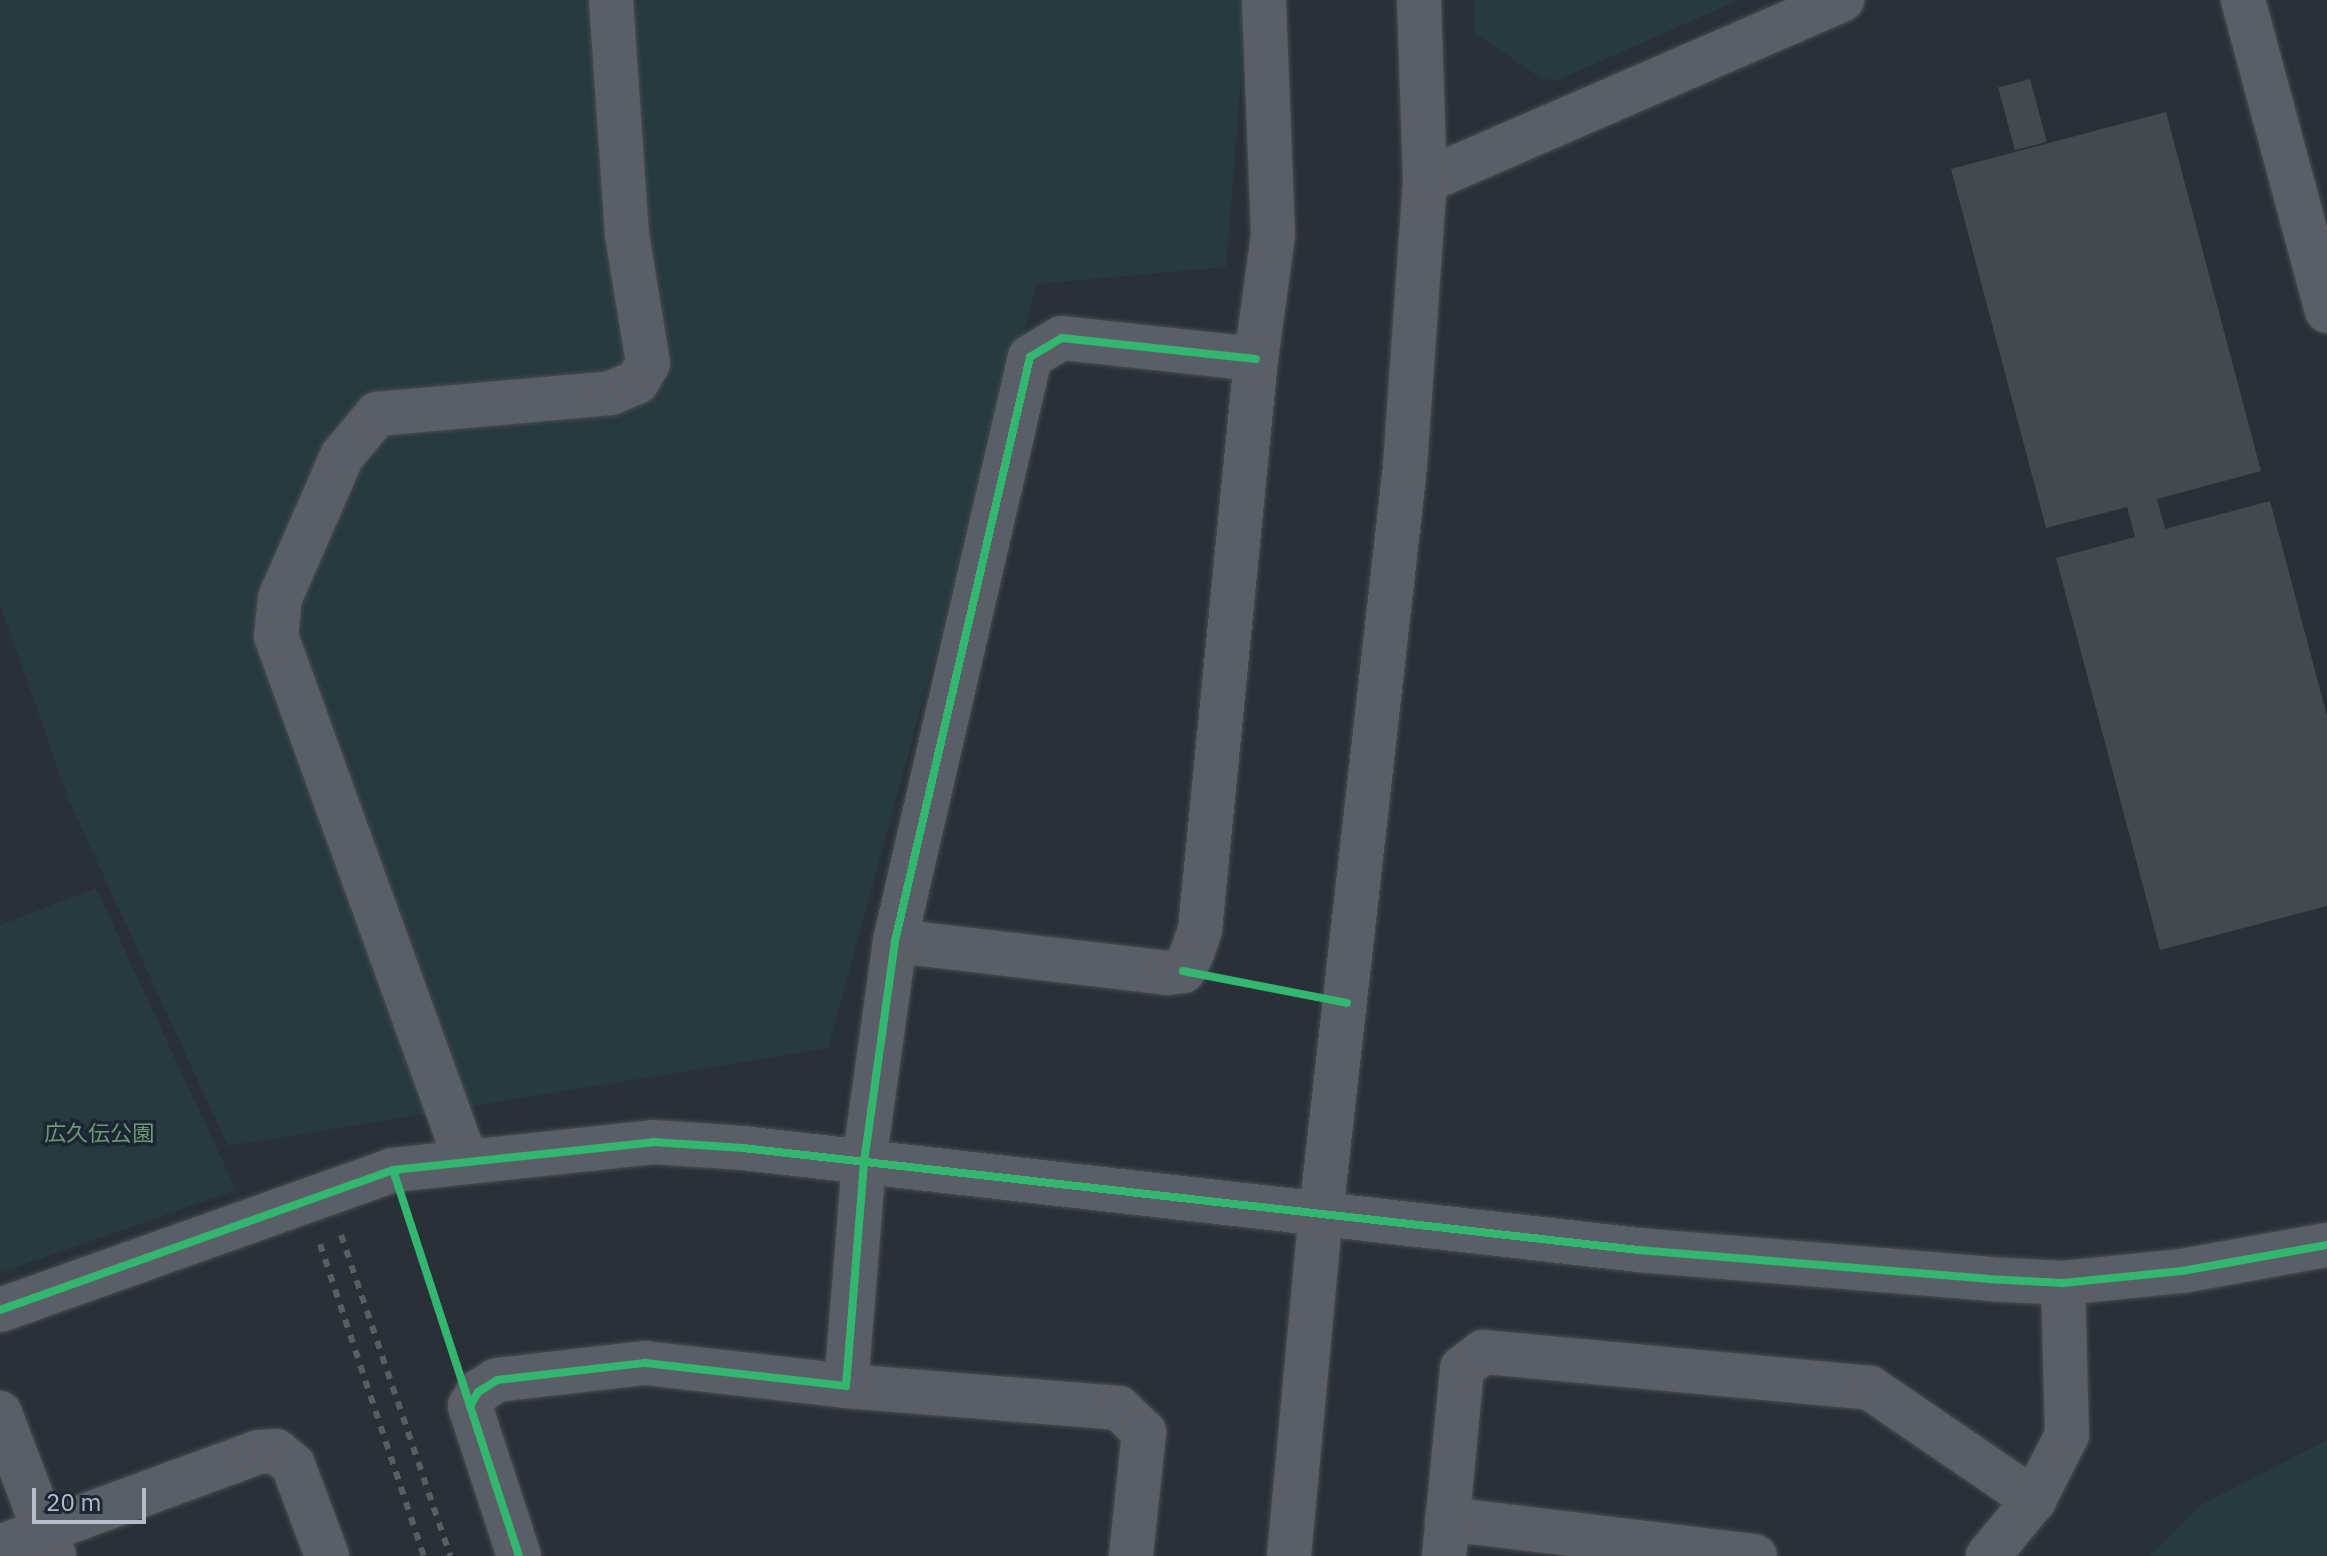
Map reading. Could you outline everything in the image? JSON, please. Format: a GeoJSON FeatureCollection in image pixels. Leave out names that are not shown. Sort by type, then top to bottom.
{"type":"FeatureCollection","features":[{"type":"Feature","properties":{"kind":"street"},"geometry":{"type":"LineString","coordinates":[[465,1158],[276,636],[280,598],[342,456],[377,414],[611,393],[637,382],[648,363],[627,235],[611,0]]}},
{"type":"Feature","properties":{"kind":"street"},"geometry":{"type":"LineString","coordinates":[[895,941],[1183,971],[1200,930],[1256,359],[1273,235],[1264,0]]}},
{"type":"Feature","properties":{"kind":"street"},"geometry":{"type":"LineString","coordinates":[[1289,1556],[1321,1213],[1405,466],[1425,181],[1419,0]]}},
{"type":"Feature","properties":{"kind":"street"},"geometry":{"type":"LineString","coordinates":[[1425,181],[1842,0]]}},
{"type":"Feature","properties":{"kind":"street"},"geometry":{"type":"LineString","coordinates":[[2243,0],[2327,311]]}},
{"type":"Feature","properties":{"kind":"street"},"geometry":{"type":"LineString","coordinates":[[846,1386],[864,1162],[895,941],[1030,357],[1062,338],[1256,359]]}},
{"type":"Feature","properties":{"kind":"street"},"geometry":{"type":"LineString","coordinates":[[0,1310],[393,1170],[465,1158],[653,1142],[864,1162],[1638,1250],[2063,1283],[2253,1261],[2327,1245]]}},
{"type":"Feature","properties":{"kind":"street"},"geometry":{"type":"LineString","coordinates":[[1988,1556],[2034,1500],[2067,1435],[2063,1283]]}},
{"type":"Feature","properties":{"kind":"street"},"geometry":{"type":"LineString","coordinates":[[1755,1556],[1445,1538],[1462,1368],[1483,1352],[1870,1388],[2034,1500]]}},
{"type":"Feature","properties":{"kind":"street"},"geometry":{"type":"LineString","coordinates":[[519,1556],[470,1406],[478,1392],[497,1380],[645,1363],[846,1386],[1119,1408],[1144,1432],[1131,1556]]}},
{"type":"Feature","properties":{"kind":"street"},"geometry":{"type":"LineString","coordinates":[[0,1413],[49,1543]]}},
{"type":"Feature","properties":{"kind":"street"},"geometry":{"type":"LineString","coordinates":[[0,1547],[49,1543],[258,1452],[276,1451],[293,1465],[327,1556]]}},
{"type":"Feature","properties":{"kind":"path"},"geometry":{"type":"LineString","coordinates":[[1183,971],[1347,1003]]}},
{"type":"Feature","properties":{"kind":"path"},"geometry":{"type":"LineString","coordinates":[[393,1170],[470,1406]]}},
{"type":"Feature","properties":{"kind":"green space"},"geometry":{"type":"Polygon","coordinates":[[[0,0],[1247,0],[1226,267],[1037,284],[828,1048],[228,1146],[70,803],[0,604],[0,0]]]}},
{"type":"Feature","properties":{"kind":"green space"},"geometry":{"type":"Polygon","coordinates":[[[1474,0],[1739,0],[1558,80],[1542,79],[1474,33],[1474,0]]]}},
{"type":"Feature","properties":{"kind":"green space","name":"広久伝公園"},"geometry":{"type":"Polygon","coordinates":[[[96,888],[236,1190],[0,1273],[0,925],[96,888]]]}},
{"type":"Feature","properties":{"kind":"green space"},"geometry":{"type":"Polygon","coordinates":[[[2327,1440],[2327,1556],[2150,1556],[2199,1506],[2327,1440]]]}},
{"type":"Feature","properties":{"kind":"building"},"geometry":{"type":"Polygon","coordinates":[[[2030,79],[2047,142],[2015,150],[1998,88],[2030,79]]]}},
{"type":"Feature","properties":{"kind":"building"},"geometry":{"type":"Polygon","coordinates":[[[2166,112],[2261,471],[2157,499],[2165,529],[2270,501],[2327,716],[2327,906],[2160,950],[2056,558],[2135,537],[2127,507],[2046,528],[1951,169],[2166,112]]]}},
{"type":"Feature","properties":{"kind":"railway"},"geometry":{"type":"LineString","coordinates":[[341,1235],[450,1556]]}},
{"type":"Feature","properties":{"kind":"railway"},"geometry":{"type":"LineString","coordinates":[[320,1244],[424,1556]]}},
{"type":"Feature","properties":{"kind":"cycle path"},"geometry":{"type":"LineString","coordinates":[[519,1556],[470,1406],[478,1392],[497,1380],[645,1363],[846,1386],[864,1162],[895,941],[1030,357],[1062,338],[1256,359]]}},
{"type":"Feature","properties":{"kind":"cycle path"},"geometry":{"type":"LineString","coordinates":[[1183,971],[1347,1003]]}},
{"type":"Feature","properties":{"kind":"cycle path"},"geometry":{"type":"LineString","coordinates":[[0,1310],[393,1170],[653,1142],[743,1148],[1638,1250],[1988,1279],[2063,1283],[2182,1271],[2327,1245]]}},
{"type":"Feature","properties":{"kind":"cycle path"},"geometry":{"type":"LineString","coordinates":[[393,1170],[470,1406]]}}]}
